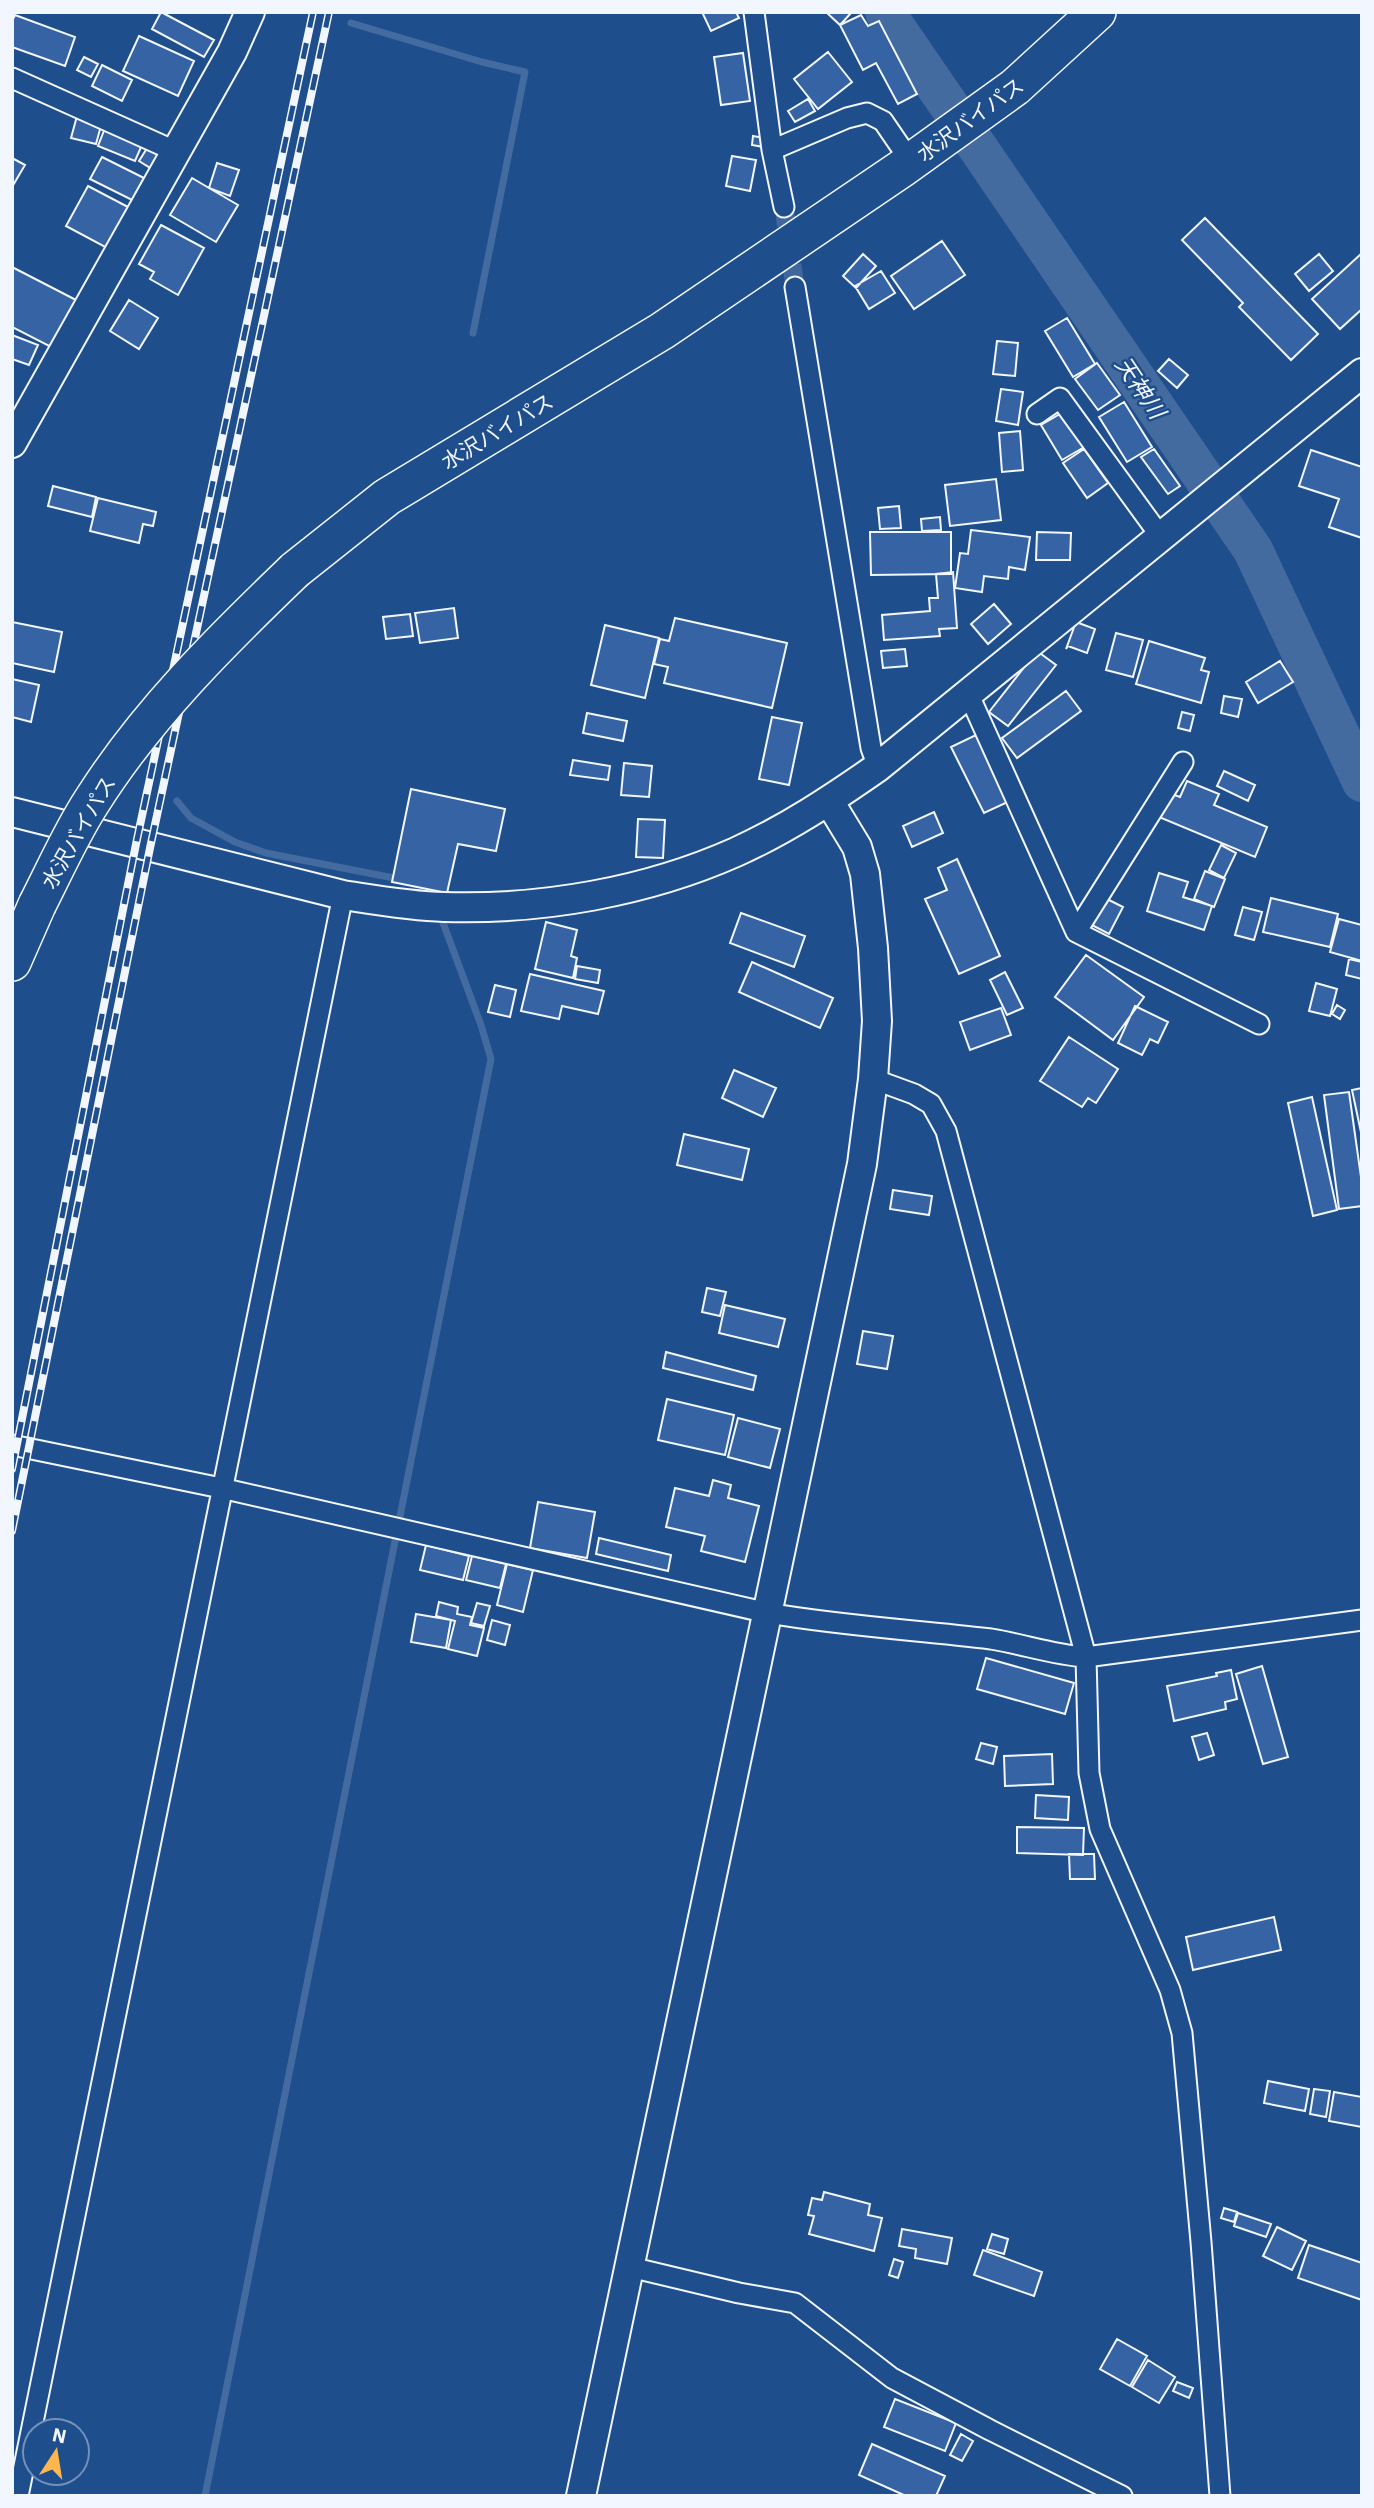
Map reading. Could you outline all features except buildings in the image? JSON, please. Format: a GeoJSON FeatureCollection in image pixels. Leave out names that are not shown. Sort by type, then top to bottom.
{"type":"FeatureCollection","features":[{"type":"Feature","properties":{"kind":"highway","name":"水沢バイパス"},"geometry":{"type":"LineString","coordinates":[[12,962],[37,905],[91,802],[148,723],[216,645],[295,570],[387,497],[662,331],[920,155],[1015,87],[1097,12]]}},
{"type":"Feature","properties":{"kind":"street"},"geometry":{"type":"LineString","coordinates":[[12,443],[177,152],[232,52],[250,12]]}},
{"type":"Feature","properties":{"kind":"street"},"geometry":{"type":"LineString","coordinates":[[754,12],[772,150],[784,207]]}},
{"type":"Feature","properties":{"kind":"street"},"geometry":{"type":"LineString","coordinates":[[12,78],[177,152]]}},
{"type":"Feature","properties":{"kind":"street"},"geometry":{"type":"LineString","coordinates":[[772,150],[847,118],[867,113],[883,121],[920,155]]}},
{"type":"Feature","properties":{"kind":"street"},"geometry":{"type":"LineString","coordinates":[[795,287],[871,748],[878,767]]}},
{"type":"Feature","properties":{"kind":"street"},"geometry":{"type":"LineString","coordinates":[[12,813],[343,895],[397,904],[485,906],[575,898],[629,888],[690,870],[778,831],[829,801],[878,767],[1362,373]]}},
{"type":"Feature","properties":{"kind":"street"},"geometry":{"type":"LineString","coordinates":[[1037,414],[1060,398],[1161,537]]}},
{"type":"Feature","properties":{"kind":"street"},"geometry":{"type":"LineString","coordinates":[[968,693],[1076,932],[1259,1024]]}},
{"type":"Feature","properties":{"kind":"street"},"geometry":{"type":"LineString","coordinates":[[1076,932],[1183,762]]}},
{"type":"Feature","properties":{"kind":"street"},"geometry":{"type":"LineString","coordinates":[[581,2496],[862,1164],[877,1021],[873,948],[865,874],[857,847],[829,801]]}},
{"type":"Feature","properties":{"kind":"street"},"geometry":{"type":"LineString","coordinates":[[18,2496],[343,895]]}},
{"type":"Feature","properties":{"kind":"street"},"geometry":{"type":"LineString","coordinates":[[873,1079],[914,1094],[932,1104],[946,1131],[1086,1657],[1089,1773],[1100,1829],[1170,1990],[1182,2033],[1220,2496]]}},
{"type":"Feature","properties":{"kind":"street"},"geometry":{"type":"LineString","coordinates":[[12,1445],[221,1488],[768,1614],[817,1622],[994,1640],[1064,1656],[1086,1657],[1362,1620]]}},
{"type":"Feature","properties":{"kind":"street"},"geometry":{"type":"LineString","coordinates":[[630,2267],[739,2293],[795,2303],[892,2378],[1122,2496]]}},
{"type":"Feature","properties":{"kind":"waterway","name":"天神川"},"geometry":{"type":"LineString","coordinates":[[885,12],[1253,550],[1362,782]]}},
{"type":"Feature","properties":{"kind":"waterway"},"geometry":{"type":"LineString","coordinates":[[351,23],[525,72],[473,333]]}},
{"type":"Feature","properties":{"kind":"waterway"},"geometry":{"type":"LineString","coordinates":[[177,801],[191,818],[235,842],[266,853],[399,879]]}},
{"type":"Feature","properties":{"kind":"waterway"},"geometry":{"type":"LineString","coordinates":[[205,2496],[491,1059],[439,912]]}},
{"type":"Feature","properties":{"kind":"tunnel"},"geometry":{"type":"LineString","coordinates":[[784,207],[795,287]]}},
{"type":"Feature","properties":{"kind":"railway"},"geometry":{"type":"LineString","coordinates":[[12,1469],[136,844],[313,12]]}},
{"type":"Feature","properties":{"kind":"railway"},"geometry":{"type":"LineString","coordinates":[[12,1531],[150,848],[329,12]]}}]}
